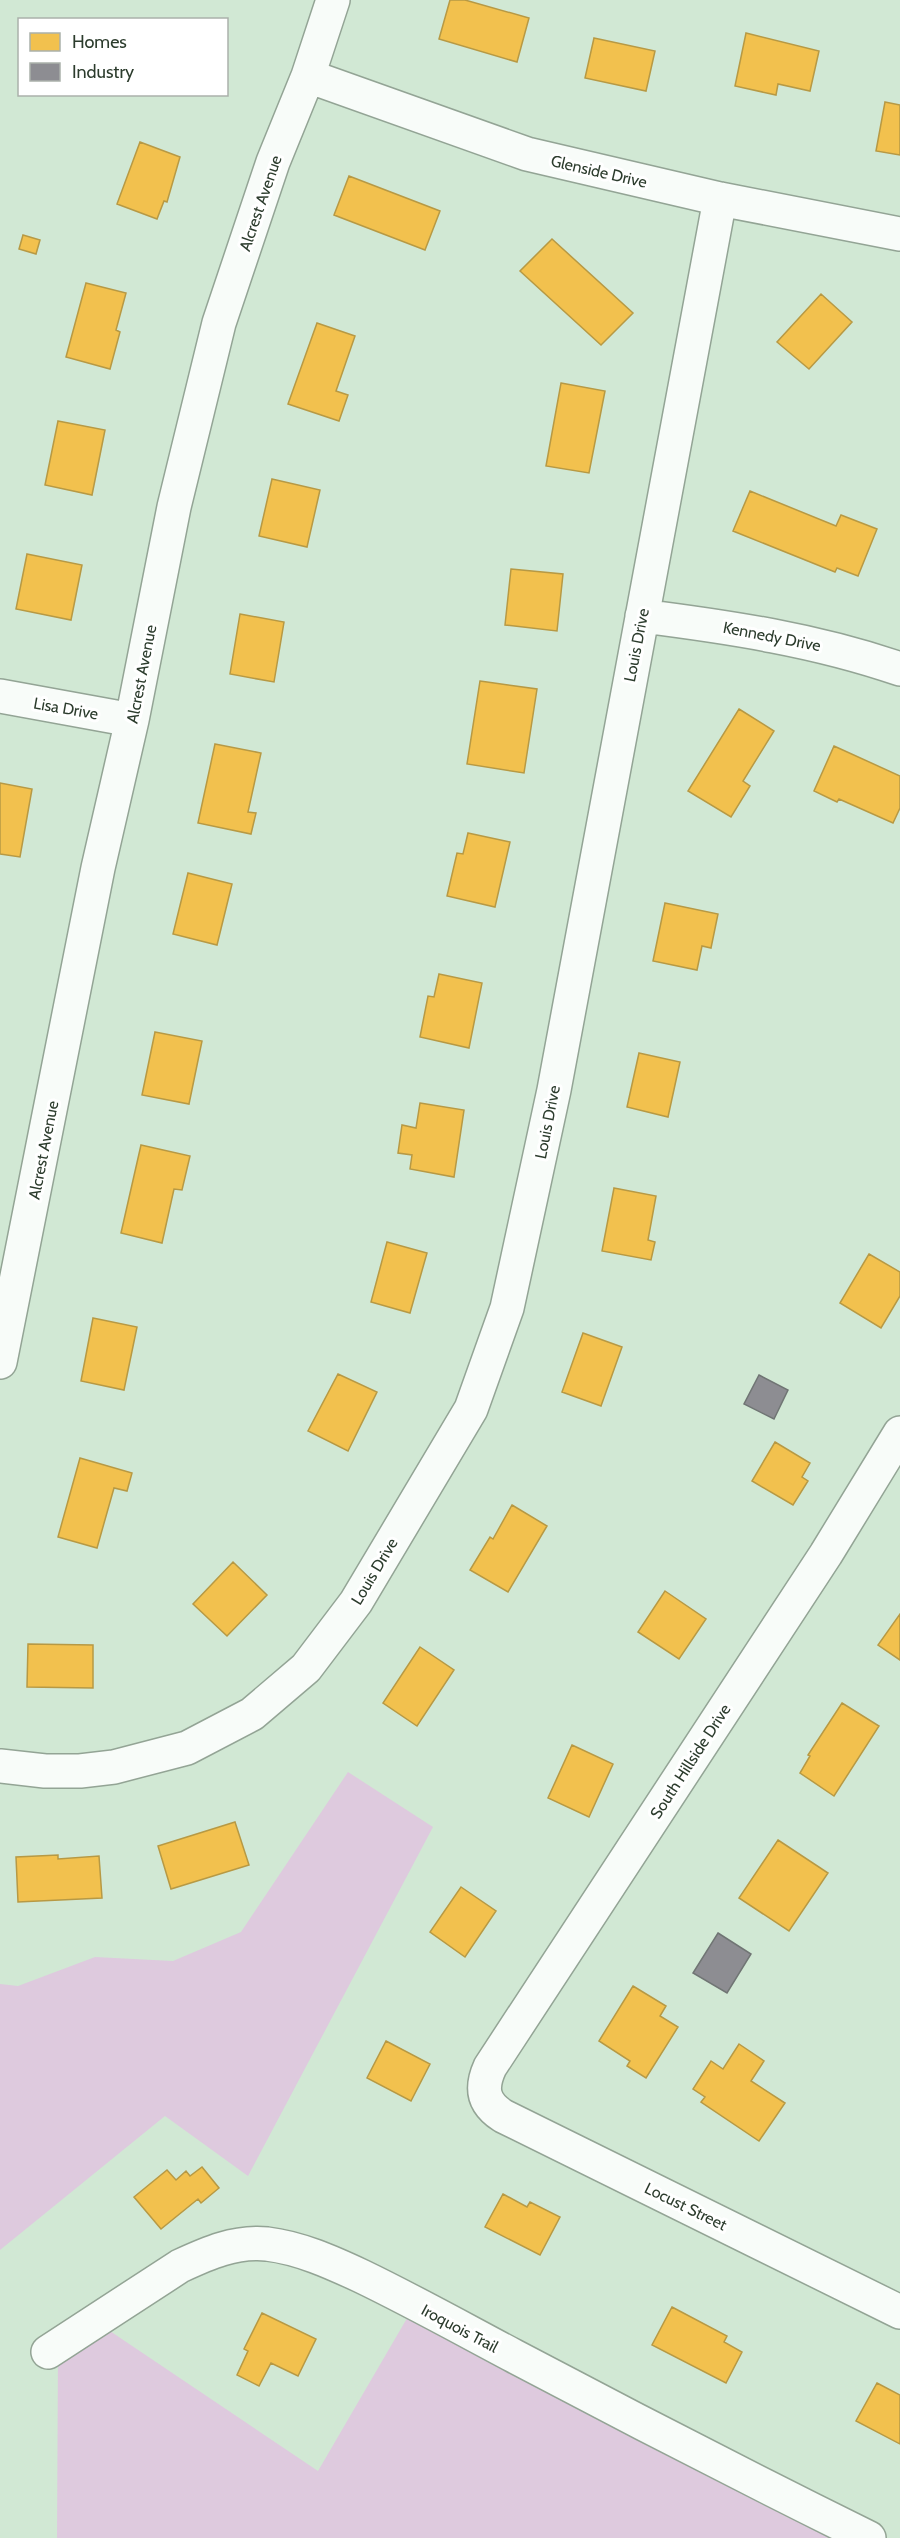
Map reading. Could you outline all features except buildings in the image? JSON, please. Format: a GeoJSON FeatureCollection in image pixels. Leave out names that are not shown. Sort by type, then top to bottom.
{"type":"FeatureCollection","features":[{"type":"Feature","properties":{"kind":"street","name":"Alcrest Avenue"},"geometry":{"type":"LineString","coordinates":[[0,1362],[98,868],[132,720],[174,507],[219,322],[273,162],[308,76],[333,0]]}},
{"type":"Feature","properties":{"kind":"street","name":"Glenside Drive"},"geometry":{"type":"LineString","coordinates":[[308,76],[527,154],[720,199],[900,234]]}},
{"type":"Feature","properties":{"kind":"street","name":"Louis Drive"},"geometry":{"type":"LineString","coordinates":[[0,1766],[45,1771],[80,1771],[114,1767],[187,1748],[252,1714],[306,1668],[356,1602],[471,1409],[507,1308],[526,1225],[720,199]]}},
{"type":"Feature","properties":{"kind":"street","name":"Kennedy Drive"},"geometry":{"type":"LineString","coordinates":[[642,616],[736,628],[823,646],[900,669]]}},
{"type":"Feature","properties":{"kind":"street","name":"Lisa Drive"},"geometry":{"type":"LineString","coordinates":[[0,696],[132,720]]}},
{"type":"Feature","properties":{"kind":"street","name":"South Hillside Drive"},"geometry":{"type":"LineString","coordinates":[[484,2090],[490,2067],[826,1554],[900,1433]]}},
{"type":"Feature","properties":{"kind":"street","name":"Locust Street"},"geometry":{"type":"LineString","coordinates":[[484,2090],[488,2104],[503,2116],[900,2312]]}},
{"type":"Feature","properties":{"kind":"street","name":"Iroquois Trail"},"geometry":{"type":"LineString","coordinates":[[48,2352],[180,2266],[201,2256],[234,2246],[253,2244],[283,2247],[322,2258],[386,2288],[669,2438],[869,2538]]}},
{"type":"Feature","properties":{"kind":"shaded area"},"geometry":{"type":"Polygon","coordinates":[[[348,1772],[433,1827],[248,2176],[165,2116],[0,2250],[0,1984],[18,1986],[95,1957],[173,1961],[241,1932],[348,1772]]]}},
{"type":"Feature","properties":{"kind":"shaded area"},"geometry":{"type":"Polygon","coordinates":[[[413,2308],[862,2538],[57,2538],[58,2353],[101,2325],[318,2471],[413,2308]]]}}]}
